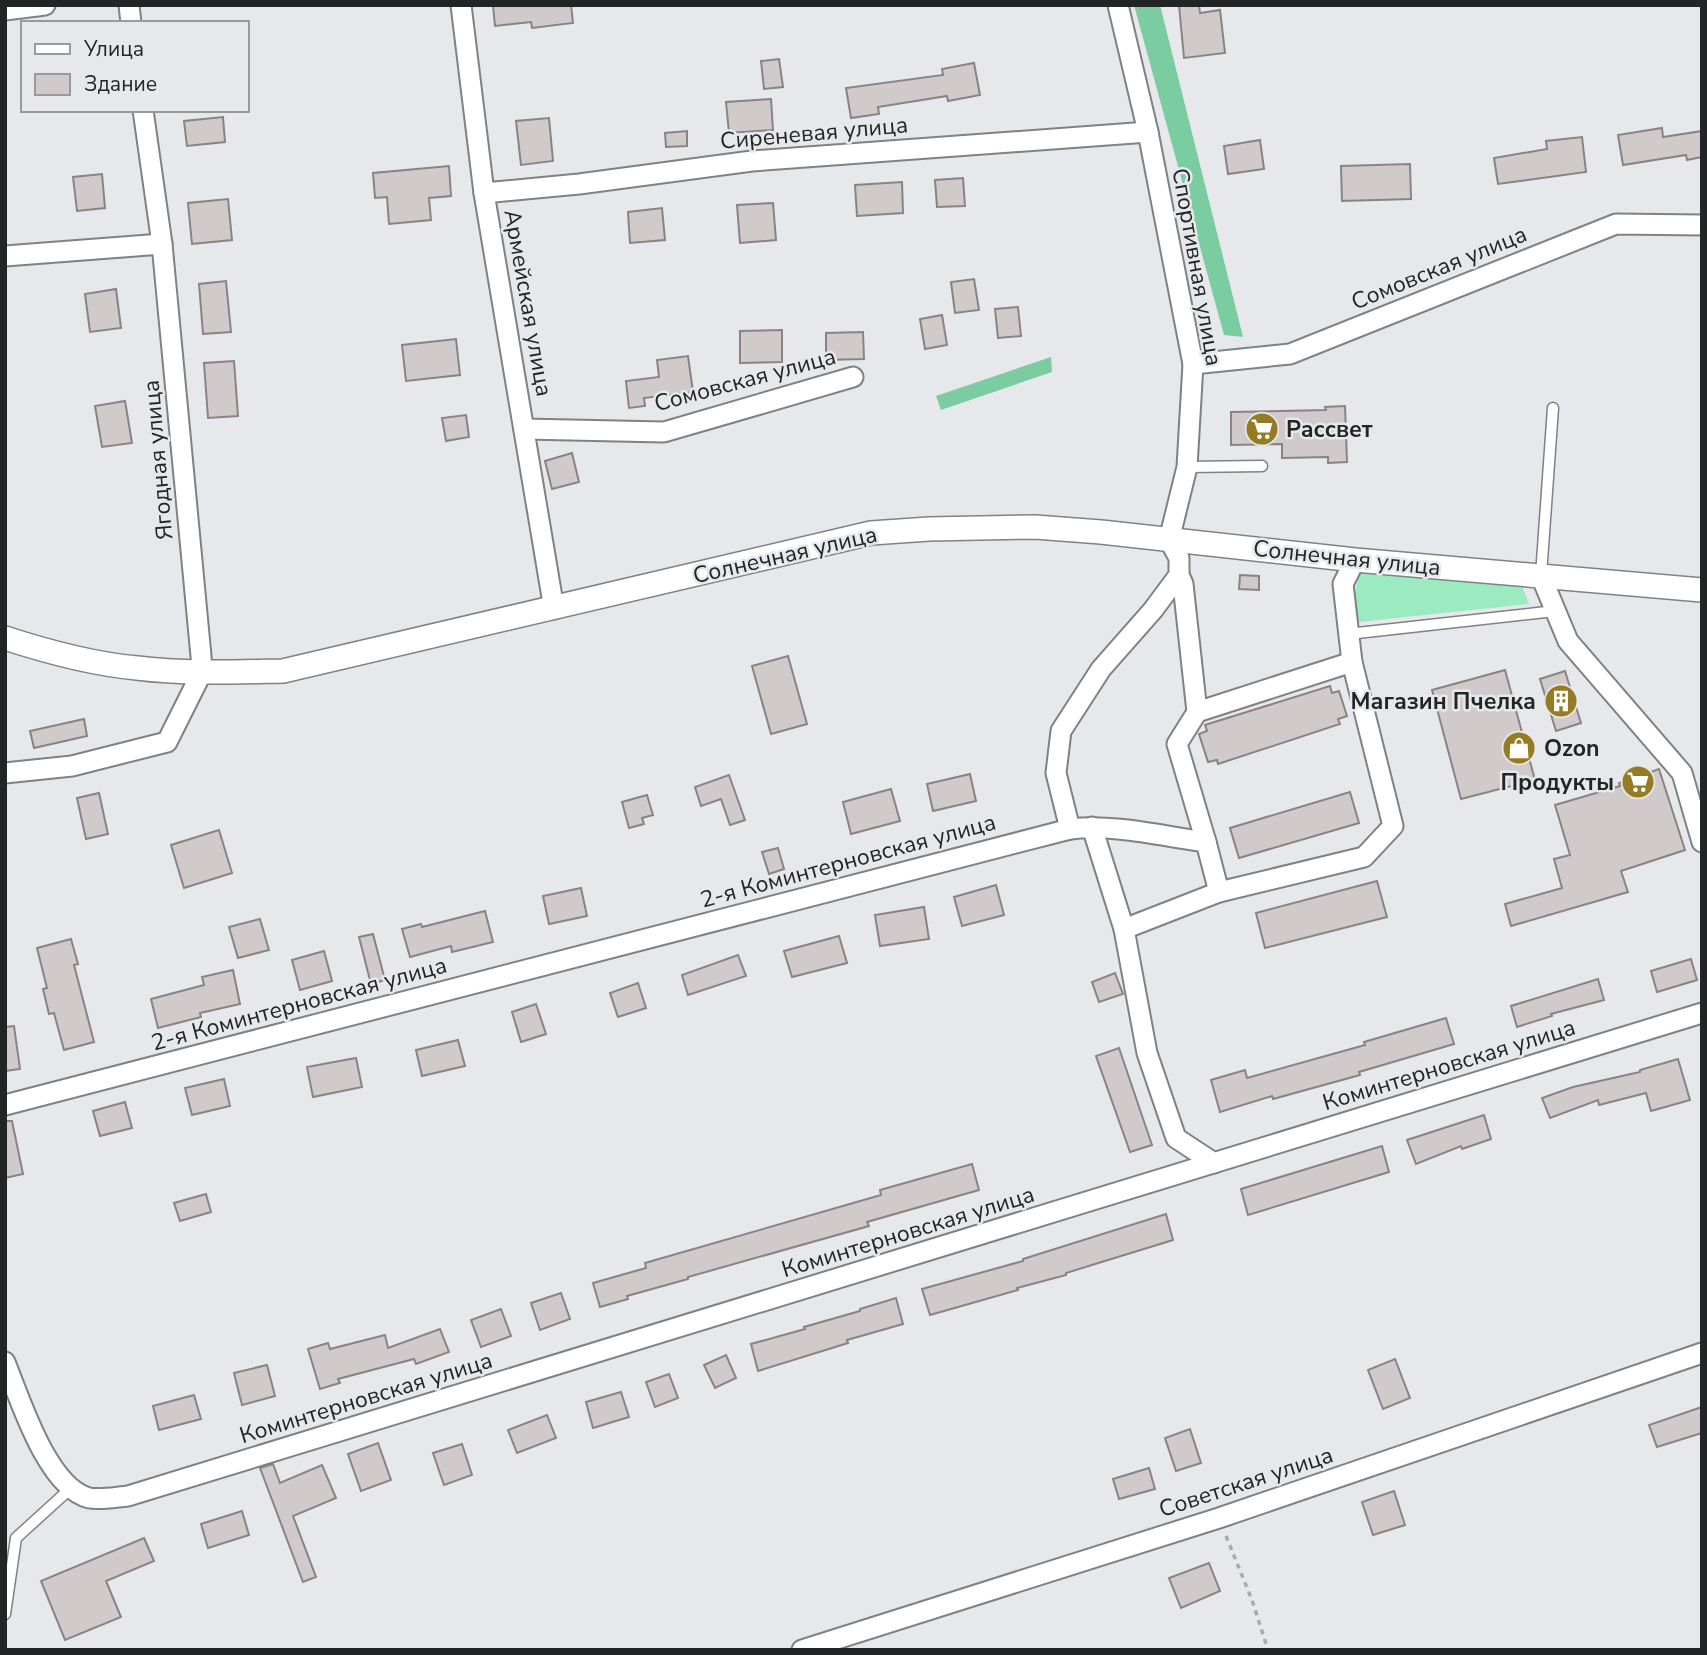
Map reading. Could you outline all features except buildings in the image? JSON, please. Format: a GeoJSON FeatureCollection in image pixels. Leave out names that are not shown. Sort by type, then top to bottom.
{"type":"FeatureCollection","features":[{"type":"Feature","properties":{"kind":"street"},"geometry":{"type":"LineString","coordinates":[[5,10],[45,5]]}},
{"type":"Feature","properties":{"kind":"street","name":"Армейская улица"},"geometry":{"type":"LineString","coordinates":[[461,5],[484,193],[555,609]]}},
{"type":"Feature","properties":{"kind":"street","name":"Спортивная улица"},"geometry":{"type":"LineString","coordinates":[[1118,5],[1148,132],[1194,364],[1187,467],[1168,540]]}},
{"type":"Feature","properties":{"kind":"street","name":"Ягодная улица"},"geometry":{"type":"LineString","coordinates":[[143,112],[162,244],[202,673]]}},
{"type":"Feature","properties":{"kind":"street","name":"Сиреневая улица"},"geometry":{"type":"LineString","coordinates":[[484,193],[579,184],[752,161],[1148,132]]}},
{"type":"Feature","properties":{"kind":"street","name":"Сомовская улица"},"geometry":{"type":"LineString","coordinates":[[1194,364],[1290,354],[1616,224],[1702,225]]}},
{"type":"Feature","properties":{"kind":"street"},"geometry":{"type":"LineString","coordinates":[[5,256],[162,244]]}},
{"type":"Feature","properties":{"kind":"street","name":"Сомовская улица"},"geometry":{"type":"LineString","coordinates":[[524,429],[664,432],[853,377]]}},
{"type":"Feature","properties":{"kind":"street","name":"Солнечная улица"},"geometry":{"type":"LineString","coordinates":[[5,638],[51,653],[123,666],[202,673],[283,671],[871,533],[967,528],[1035,527],[1355,560],[1702,590]]}},
{"type":"Feature","properties":{"kind":"street"},"geometry":{"type":"LineString","coordinates":[[1168,540],[1179,558],[1197,712],[1177,744],[1219,892]]}},
{"type":"Feature","properties":{"kind":"street"},"geometry":{"type":"LineString","coordinates":[[1124,929],[1219,892],[1364,857],[1393,826],[1352,662],[1348,634],[1343,584],[1355,560]]}},
{"type":"Feature","properties":{"kind":"street"},"geometry":{"type":"LineString","coordinates":[[1070,829],[1056,773],[1061,731],[1101,669],[1153,610],[1179,575]]}},
{"type":"Feature","properties":{"kind":"street"},"geometry":{"type":"LineString","coordinates":[[1541,576],[1568,641],[1682,773],[1702,842]]}},
{"type":"Feature","properties":{"kind":"street"},"geometry":{"type":"LineString","coordinates":[[1197,712],[1352,662]]}},
{"type":"Feature","properties":{"kind":"street"},"geometry":{"type":"LineString","coordinates":[[5,773],[72,766],[167,742],[202,673]]}},
{"type":"Feature","properties":{"kind":"street"},"geometry":{"type":"LineString","coordinates":[[1092,827],[1124,929],[1147,1053],[1176,1138],[1214,1163]]}},
{"type":"Feature","properties":{"kind":"street","name":"2-я Коминтерновская улица"},"geometry":{"type":"LineString","coordinates":[[5,1105],[1070,829],[1092,827],[1206,842]]}},
{"type":"Feature","properties":{"kind":"street","name":"Коминтерновская улица"},"geometry":{"type":"LineString","coordinates":[[71,1488],[90,1498],[128,1496],[1702,1013]]}},
{"type":"Feature","properties":{"kind":"street","name":"Советская улица"},"geometry":{"type":"LineString","coordinates":[[802,1650],[1219,1518],[1702,1353]]}},
{"type":"Feature","properties":{"kind":"street"},"geometry":{"type":"LineString","coordinates":[[5,1362],[43,1454],[71,1488]]}},
{"type":"Feature","properties":{"kind":"lane"},"geometry":{"type":"LineString","coordinates":[[1541,576],[1553,408]]}},
{"type":"Feature","properties":{"kind":"lane"},"geometry":{"type":"LineString","coordinates":[[1187,467],[1262,466]]}},
{"type":"Feature","properties":{"kind":"lane"},"geometry":{"type":"LineString","coordinates":[[1348,634],[1555,611]]}},
{"type":"Feature","properties":{"kind":"lane"},"geometry":{"type":"LineString","coordinates":[[5,1614],[16,1538],[71,1488]]}},
{"type":"Feature","properties":{"kind":"path"},"geometry":{"type":"LineString","coordinates":[[1219,1518],[1252,1600],[1268,1650]]}},
{"type":"Feature","properties":{"kind":"green space"},"geometry":{"type":"Polygon","coordinates":[[[1134,5],[1160,5],[1243,337],[1224,335],[1134,5]]]}},
{"type":"Feature","properties":{"kind":"green space"},"geometry":{"type":"Polygon","coordinates":[[[1051,357],[1052,372],[941,410],[936,396],[1051,357]]]}},
{"type":"Feature","properties":{"kind":"green space"},"geometry":{"type":"Polygon","coordinates":[[[1360,572],[1522,586],[1529,604],[1359,622],[1353,600],[1360,572]]]}},
{"type":"Feature","properties":{"kind":"place","name":"Рассвет"},"geometry":{"type":"Point","coordinates":[1262,429]}},
{"type":"Feature","properties":{"kind":"place","name":"Магазин Пчелка"},"geometry":{"type":"Point","coordinates":[1561,701]}},
{"type":"Feature","properties":{"kind":"place","name":"Ozon"},"geometry":{"type":"Point","coordinates":[1519,748]}},
{"type":"Feature","properties":{"kind":"place","name":"Продукты"},"geometry":{"type":"Point","coordinates":[1638,782]}}]}
